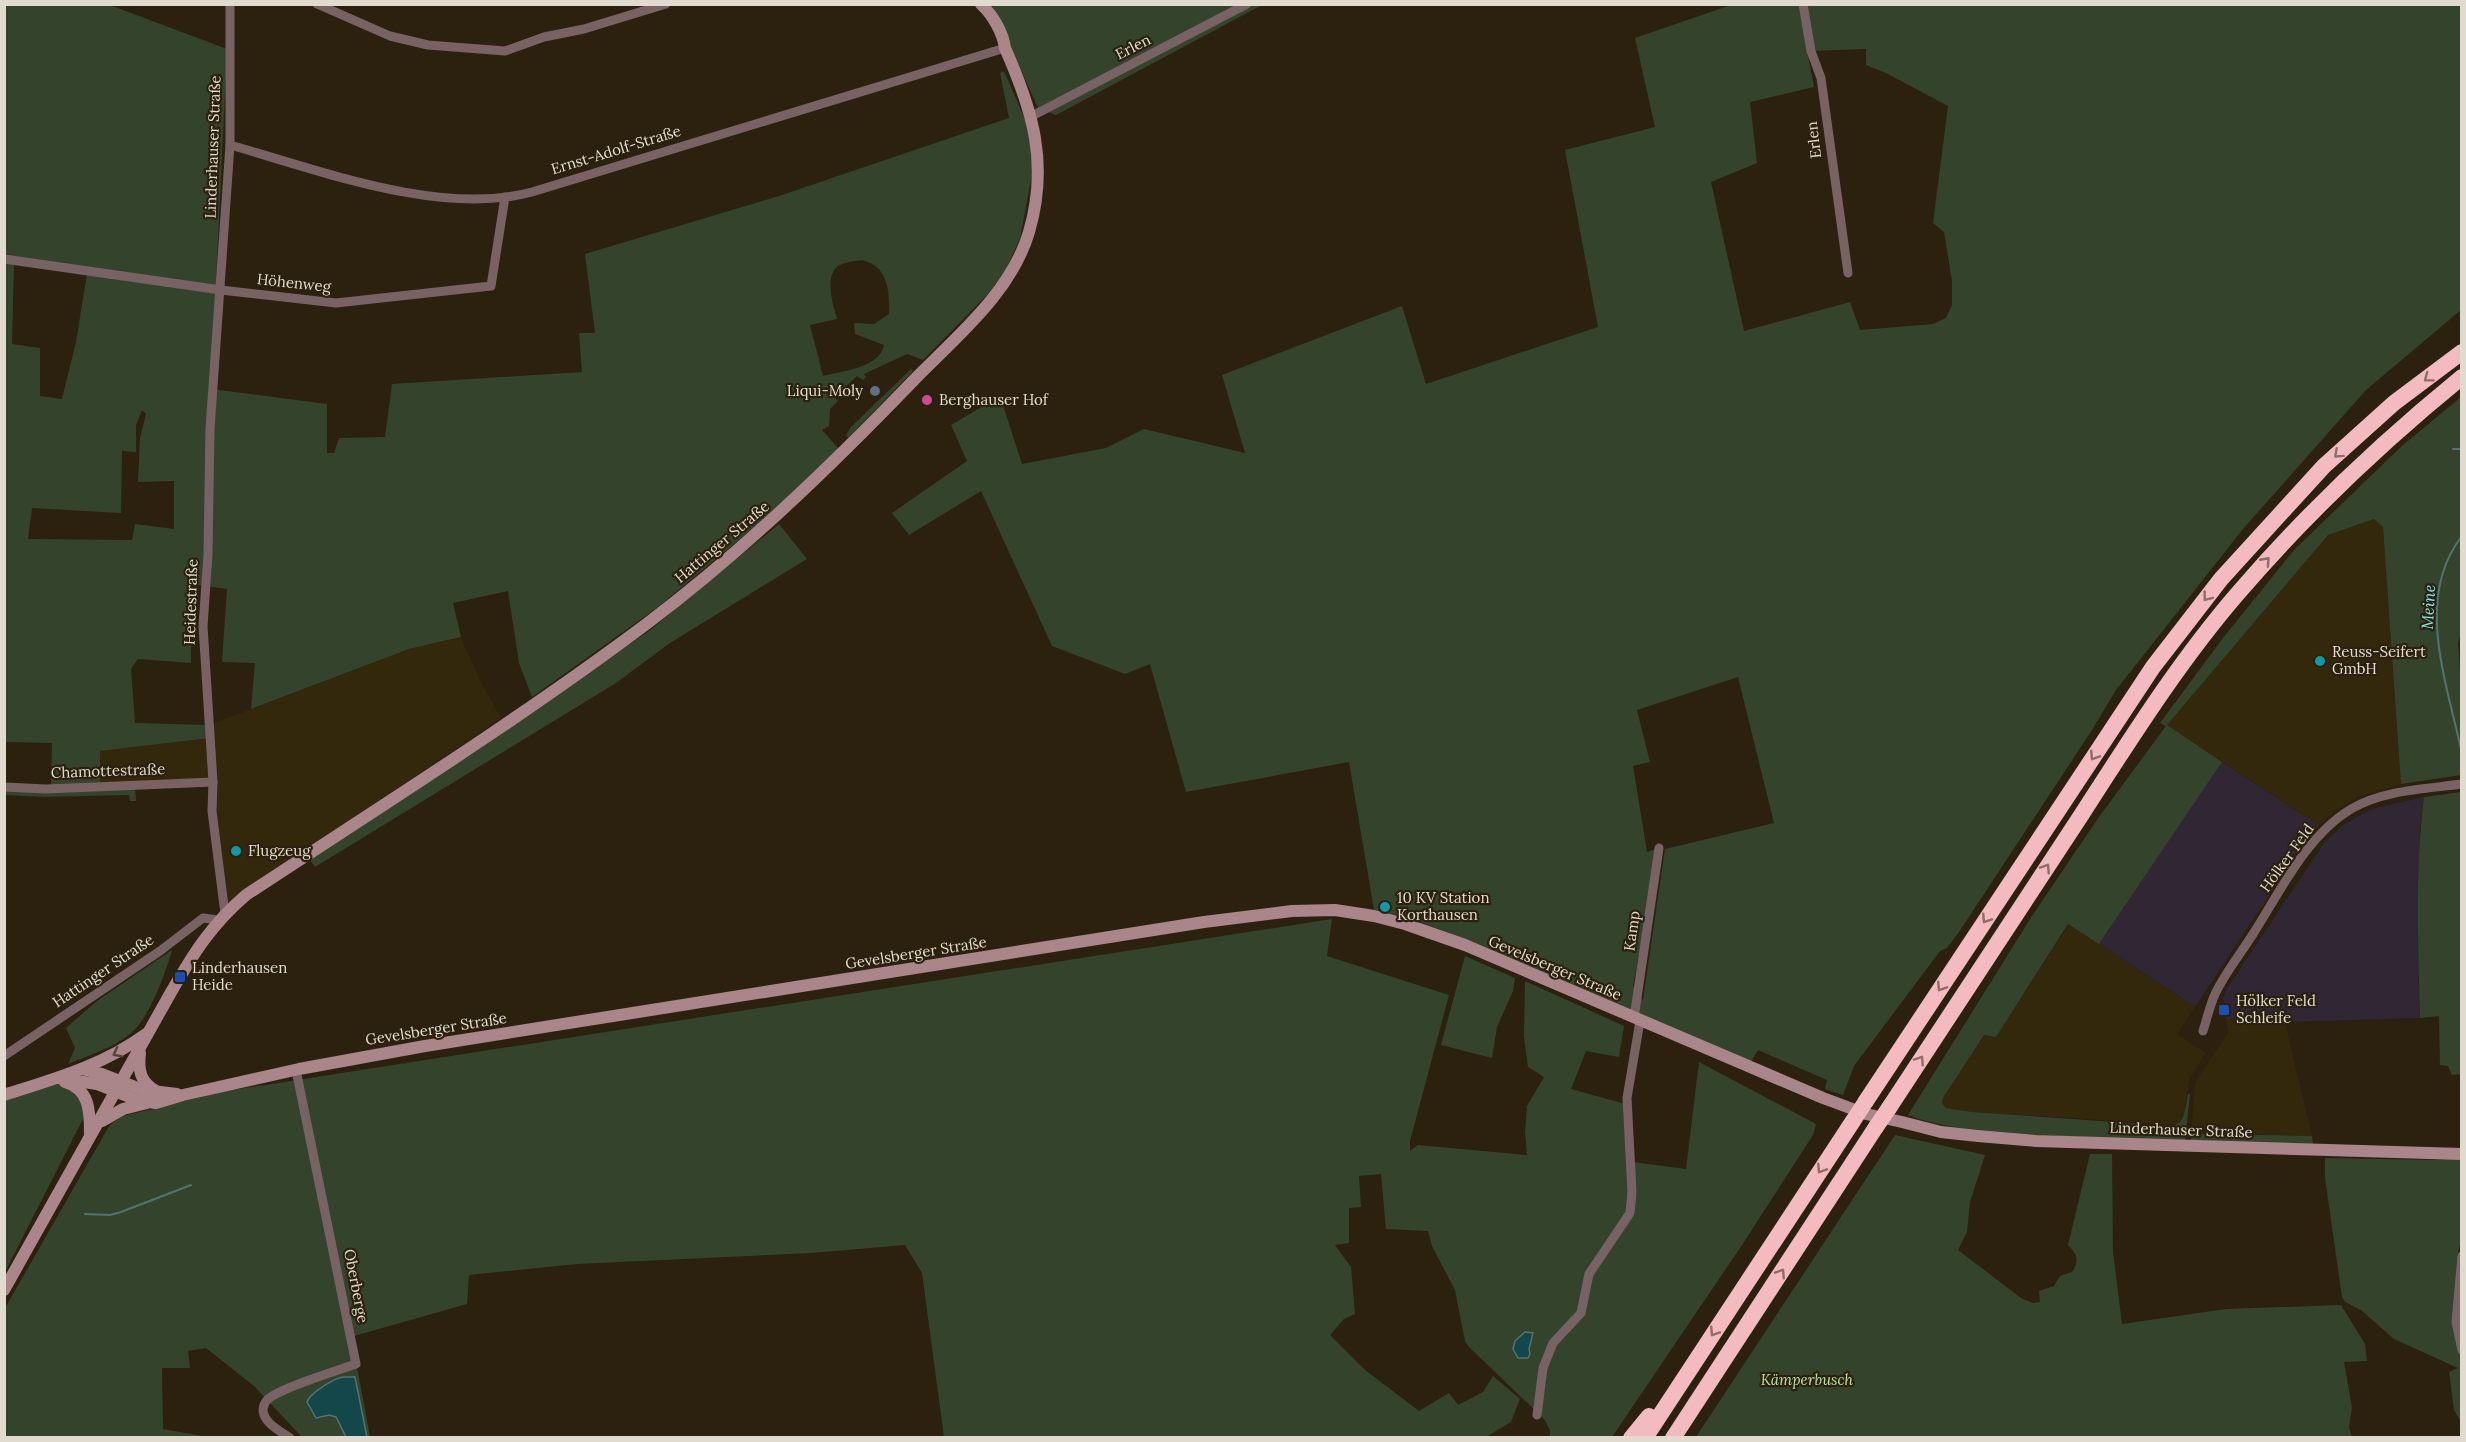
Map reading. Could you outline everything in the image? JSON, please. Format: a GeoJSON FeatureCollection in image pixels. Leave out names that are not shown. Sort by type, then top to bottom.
{"type":"FeatureCollection","features":[{"type":"Feature","properties":{"kind":"highway"},"geometry":{"type":"LineString","coordinates":[[1645,1437],[2153,667],[2221,579],[2324,466],[2388,409],[2462,352]]}},
{"type":"Feature","properties":{"kind":"highway"},"geometry":{"type":"LineString","coordinates":[[1673,1437],[2110,770],[2188,658],[2237,593],[2300,525],[2402,426],[2462,377]]}},
{"type":"Feature","properties":{"kind":"highway"},"geometry":{"type":"LineString","coordinates":[[1631,1437],[1694,1362]]}},
{"type":"Feature","properties":{"kind":"main road","name":"Hattinger Straße"},"geometry":{"type":"LineString","coordinates":[[4,1290],[198,947],[221,917],[246,895],[481,739],[648,622],[761,530],[880,416],[991,301],[1013,269],[1028,235],[1037,201],[1039,173],[1032,116],[1005,48],[996,40],[980,11],[980,4]]}},
{"type":"Feature","properties":{"kind":"main road","name":"Gevelsberger Straße"},"geometry":{"type":"LineString","coordinates":[[80,1069],[119,1086],[147,1103],[166,1101],[183,1095],[296,1070],[425,1046],[1204,922],[1292,911],[1335,910],[1405,924],[1465,945],[1803,1090],[1866,1113],[1902,1122]]}},
{"type":"Feature","properties":{"kind":"main road","name":"Gevelsberger Straße"},"geometry":{"type":"LineString","coordinates":[[4,1095],[80,1069],[127,1048],[150,1032]]}},
{"type":"Feature","properties":{"kind":"main road"},"geometry":{"type":"LineString","coordinates":[[141,1047],[139,1070],[142,1079],[160,1093]]}},
{"type":"Feature","properties":{"kind":"main road","name":"Gevelsberger Straße"},"geometry":{"type":"LineString","coordinates":[[52,1080],[91,1082],[183,1095]]}},
{"type":"Feature","properties":{"kind":"main road"},"geometry":{"type":"LineString","coordinates":[[52,1080],[72,1084],[85,1096],[93,1131]]}},
{"type":"Feature","properties":{"kind":"main road"},"geometry":{"type":"LineString","coordinates":[[93,1131],[111,1114],[147,1103]]}},
{"type":"Feature","properties":{"kind":"main road","name":"Linderhauser Straße"},"geometry":{"type":"LineString","coordinates":[[1902,1122],[1941,1132],[2036,1141],[2462,1154]]}},
{"type":"Feature","properties":{"kind":"street","name":"Linderhauser Straße"},"geometry":{"type":"LineString","coordinates":[[221,290],[230,145],[230,4]]}},
{"type":"Feature","properties":{"kind":"street"},"geometry":{"type":"LineString","coordinates":[[317,4],[390,36],[428,45],[505,51],[544,37],[584,29],[666,4]]}},
{"type":"Feature","properties":{"kind":"street","name":"Erlen"},"geometry":{"type":"LineString","coordinates":[[1032,116],[1248,4]]}},
{"type":"Feature","properties":{"kind":"street","name":"Erlen"},"geometry":{"type":"LineString","coordinates":[[1803,4],[1811,51],[1821,78],[1848,273]]}},
{"type":"Feature","properties":{"kind":"street","name":"Ernst-Adolf-Straße"},"geometry":{"type":"LineString","coordinates":[[230,145],[394,190],[446,197],[505,197],[532,192],[1005,48]]}},
{"type":"Feature","properties":{"kind":"street","name":"Höhenweg"},"geometry":{"type":"LineString","coordinates":[[4,259],[221,290],[336,303],[491,286],[505,197]]}},
{"type":"Feature","properties":{"kind":"street","name":"Heidestraße"},"geometry":{"type":"LineString","coordinates":[[221,290],[210,429],[208,554],[203,626],[213,782],[212,811],[221,917]]}},
{"type":"Feature","properties":{"kind":"street","name":"Chamottestraße"},"geometry":{"type":"LineString","coordinates":[[4,787],[46,789],[213,782]]}},
{"type":"Feature","properties":{"kind":"street","name":"Hölker Feld"},"geometry":{"type":"LineString","coordinates":[[2204,1031],[2215,993],[2301,860],[2334,822],[2351,809],[2373,799],[2396,793],[2462,784]]}},
{"type":"Feature","properties":{"kind":"street","name":"Kamp"},"geometry":{"type":"LineString","coordinates":[[1637,1020],[1659,848]]}},
{"type":"Feature","properties":{"kind":"street","name":"Hattinger Straße"},"geometry":{"type":"LineString","coordinates":[[4,1056],[160,951],[203,918],[221,917]]}},
{"type":"Feature","properties":{"kind":"street"},"geometry":{"type":"LineString","coordinates":[[1537,1415],[1543,1368],[1553,1343],[1581,1314],[1589,1274],[1630,1213],[1632,1192],[1627,1098],[1637,1020]]}},
{"type":"Feature","properties":{"kind":"street","name":"Oberberge"},"geometry":{"type":"LineString","coordinates":[[290,1437],[266,1419],[263,1411],[265,1402],[298,1385],[356,1364],[296,1070]]}},
{"type":"Feature","properties":{"kind":"street"},"geometry":{"type":"LineString","coordinates":[[2462,1256],[2456,1322],[2462,1350]]}},
{"type":"Feature","properties":{"kind":"shaded area"},"geometry":{"type":"Polygon","coordinates":[[[2374,519],[2383,527],[2401,784],[2357,797],[2332,813],[2319,825],[2166,725],[2328,535],[2374,519]]]}},
{"type":"Feature","properties":{"kind":"shaded area"},"geometry":{"type":"Polygon","coordinates":[[[453,603],[461,638],[501,718],[229,903],[223,905],[213,783],[100,786],[100,751],[209,738],[209,725],[409,649],[460,638],[453,603]]]}},
{"type":"Feature","properties":{"kind":"shaded area"},"geometry":{"type":"Polygon","coordinates":[[[2222,762],[2319,825],[2298,851],[2195,1007],[2099,944],[2222,762]]]}},
{"type":"Feature","properties":{"kind":"shaded area"},"geometry":{"type":"Polygon","coordinates":[[[2424,797],[2420,830],[2418,949],[2420,1018],[2285,1022],[2226,1019],[2223,999],[2226,990],[2324,843],[2343,825],[2371,809],[2424,797]]]}},
{"type":"Feature","properties":{"kind":"shaded area"},"geometry":{"type":"Polygon","coordinates":[[[2069,924],[2195,1007],[2177,1034],[2206,1053],[2189,1080],[2184,1115],[2177,1125],[1972,1112],[1946,1108],[1942,1103],[1984,1035],[1996,1036],[2069,924]]]}},
{"type":"Feature","properties":{"kind":"shaded area"},"geometry":{"type":"Polygon","coordinates":[[[2226,1019],[2285,1022],[2312,1136],[2191,1134],[2195,1082],[2228,1033],[2226,1019]]]}},
{"type":"Feature","properties":{"kind":"green space"},"geometry":{"type":"Polygon","coordinates":[[[103,4],[227,49],[211,389],[327,404],[327,453],[334,453],[339,438],[385,437],[392,384],[582,372],[579,333],[595,333],[585,254],[779,196],[1009,118],[1000,73],[1004,71],[1027,124],[1032,150],[1032,175],[1020,238],[1005,272],[988,294],[923,360],[907,354],[864,374],[866,377],[863,380],[857,376],[834,397],[838,401],[830,409],[829,426],[822,430],[839,449],[788,499],[658,607],[532,697],[519,663],[508,591],[453,603],[461,637],[409,649],[251,709],[255,663],[222,662],[227,589],[191,584],[191,663],[138,659],[131,669],[135,723],[209,725],[210,738],[100,751],[100,786],[51,786],[52,743],[5,742],[5,5],[103,4]],[[862,260],[838,266],[831,277],[831,291],[837,319],[810,325],[823,376],[868,364],[881,353],[884,345],[855,334],[854,323],[874,324],[889,314],[886,281],[877,268],[862,260]],[[14,262],[12,344],[40,348],[40,396],[62,399],[76,342],[87,274],[14,262]],[[142,410],[136,425],[136,452],[122,451],[121,513],[32,508],[28,539],[132,540],[135,524],[174,529],[174,481],[138,482],[140,438],[146,414],[142,410]]]}},
{"type":"Feature","properties":{"kind":"green space"},"geometry":{"type":"Polygon","coordinates":[[[992,5],[1262,5],[1056,115],[1038,108],[992,5]]]}},
{"type":"Feature","properties":{"kind":"green space"},"geometry":{"type":"Polygon","coordinates":[[[1731,5],[2461,5],[2461,310],[2366,390],[2243,529],[2116,690],[1959,932],[1947,948],[1940,951],[1854,1066],[1843,1095],[1825,1089],[1827,1080],[1758,1050],[1751,1062],[1471,941],[1415,920],[1374,910],[1349,762],[1186,792],[1150,664],[1125,674],[1052,646],[981,491],[909,535],[892,513],[967,461],[951,425],[1000,396],[1022,464],[1106,448],[1144,429],[1245,453],[1222,375],[1402,306],[1426,384],[1598,327],[1565,150],[1655,127],[1635,38],[1731,5]],[[1866,49],[1807,51],[1814,87],[1750,102],[1757,163],[1711,182],[1744,331],[1850,302],[1860,330],[1933,324],[1946,318],[1952,305],[1952,281],[1944,232],[1933,223],[1948,106],[1866,65],[1866,49]],[[1738,677],[1637,710],[1650,762],[1633,766],[1647,852],[1659,848],[1633,986],[1643,1000],[1665,849],[1774,823],[1738,677]]]}},
{"type":"Feature","properties":{"kind":"green space"},"geometry":{"type":"Polygon","coordinates":[[[911,369],[913,371],[848,438],[846,435],[851,427],[911,369]]]}},
{"type":"Feature","properties":{"kind":"green space"},"geometry":{"type":"Polygon","coordinates":[[[2461,397],[2462,630],[2458,643],[2462,699],[2461,775],[2401,784],[2383,527],[2374,519],[2328,535],[2167,725],[2222,762],[2099,944],[2068,924],[1996,1037],[1984,1035],[1942,1103],[1946,1108],[1972,1112],[2171,1126],[2180,1122],[2188,1094],[2190,1094],[2185,1140],[2071,1137],[2002,1132],[1942,1125],[1908,1115],[2032,916],[2099,817],[2166,726],[2160,723],[2223,638],[2294,550],[2403,445],[2461,397]]]}},
{"type":"Feature","properties":{"kind":"green space"},"geometry":{"type":"Polygon","coordinates":[[[779,524],[807,559],[670,643],[616,683],[315,867],[310,860],[649,631],[779,524]]]}},
{"type":"Feature","properties":{"kind":"green space"},"geometry":{"type":"Polygon","coordinates":[[[135,788],[136,801],[130,801],[129,795],[43,797],[5,795],[4,790],[135,788]]]}},
{"type":"Feature","properties":{"kind":"green space"},"geometry":{"type":"Polygon","coordinates":[[[2461,792],[2462,1074],[2452,1075],[2448,1066],[2440,1065],[2439,1016],[2420,1018],[2418,879],[2424,797],[2461,792]]]}},
{"type":"Feature","properties":{"kind":"green space"},"geometry":{"type":"Polygon","coordinates":[[[1332,919],[1327,956],[1449,995],[1410,1141],[1410,1151],[1418,1145],[1527,1155],[1525,1132],[1527,1106],[1544,1077],[1528,1067],[1524,1036],[1525,981],[1624,1026],[1619,1057],[1586,1051],[1571,1089],[1629,1105],[1633,1162],[1686,1169],[1699,1062],[1816,1124],[1813,1135],[1742,1245],[1612,1437],[1550,1437],[1550,1430],[1544,1419],[1469,1347],[1465,1341],[1455,1290],[1432,1246],[1428,1231],[1386,1229],[1381,1174],[1359,1176],[1361,1207],[1349,1208],[1349,1243],[1335,1245],[1351,1267],[1355,1314],[1344,1319],[1330,1335],[1365,1370],[1419,1411],[1449,1393],[1458,1405],[1483,1392],[1493,1376],[1520,1399],[1511,1422],[1486,1437],[944,1437],[922,1273],[905,1245],[811,1253],[577,1264],[469,1275],[467,1304],[347,1338],[358,1372],[370,1437],[302,1437],[254,1386],[206,1348],[188,1351],[190,1368],[162,1368],[163,1429],[208,1437],[5,1438],[5,1308],[108,1128],[123,1116],[226,1091],[1332,919]]]}},
{"type":"Feature","properties":{"kind":"green space"},"geometry":{"type":"Polygon","coordinates":[[[172,950],[156,995],[138,1026],[117,1043],[68,1064],[75,1048],[66,1028],[97,1001],[172,950]]]}},
{"type":"Feature","properties":{"kind":"green space"},"geometry":{"type":"Polygon","coordinates":[[[1465,956],[1515,978],[1513,991],[1497,1027],[1492,1058],[1441,1045],[1465,956]]]}},
{"type":"Feature","properties":{"kind":"green space"},"geometry":{"type":"Polygon","coordinates":[[[56,1084],[68,1086],[83,1101],[84,1117],[5,1272],[5,1101],[56,1084]]]}},
{"type":"Feature","properties":{"kind":"green space"},"geometry":{"type":"Polygon","coordinates":[[[2191,1134],[2312,1136],[2313,1145],[2191,1140],[2191,1134]]]}},
{"type":"Feature","properties":{"kind":"green space","name":"Kämperbusch"},"geometry":{"type":"Polygon","coordinates":[[[1895,1135],[1985,1155],[1970,1202],[1967,1232],[1958,1250],[2021,1298],[2033,1303],[2040,1302],[2039,1291],[2054,1286],[2060,1276],[2072,1272],[2076,1258],[2074,1251],[2068,1245],[2090,1154],[2112,1154],[2113,1252],[2122,1324],[2226,1309],[2341,1305],[2365,1344],[2367,1361],[2344,1362],[2352,1408],[2349,1427],[2352,1437],[1696,1437],[1895,1135]]]}},
{"type":"Feature","properties":{"kind":"green space"},"geometry":{"type":"Polygon","coordinates":[[[2325,1158],[2435,1160],[2461,1158],[2462,1235],[2457,1257],[2461,1253],[2461,1422],[2454,1410],[2449,1372],[2458,1368],[2394,1339],[2361,1310],[2345,1302],[2342,1297],[2325,1178],[2325,1158]]]}},
{"type":"Feature","properties":{"kind":"water"},"geometry":{"type":"Polygon","coordinates":[[[1525,1332],[1533,1333],[1530,1354],[1528,1358],[1518,1358],[1513,1349],[1515,1341],[1525,1332]]]}},
{"type":"Feature","properties":{"kind":"water"},"geometry":{"type":"Polygon","coordinates":[[[343,1377],[355,1377],[367,1437],[346,1437],[336,1417],[329,1415],[316,1418],[307,1402],[322,1387],[343,1377]]]}},
{"type":"Feature","properties":{"kind":"waterway"},"geometry":{"type":"LineString","coordinates":[[2453,449],[2462,449]]}},
{"type":"Feature","properties":{"kind":"waterway","name":"Meine"},"geometry":{"type":"LineString","coordinates":[[2462,536],[2447,560],[2439,587],[2437,614],[2438,642],[2443,671],[2462,754]]}},
{"type":"Feature","properties":{"kind":"waterway"},"geometry":{"type":"LineString","coordinates":[[85,1214],[110,1215],[121,1212],[191,1185]]}},
{"type":"Feature","properties":{"kind":"place","name":"Liqui-Moly"},"geometry":{"type":"Point","coordinates":[875,391]}},
{"type":"Feature","properties":{"kind":"place","name":"Berghauser Hof"},"geometry":{"type":"Point","coordinates":[927,400]}},
{"type":"Feature","properties":{"kind":"place","name":"Reuss-Seifert GmbH"},"geometry":{"type":"Point","coordinates":[2320,661]}},
{"type":"Feature","properties":{"kind":"place","name":"Flugzeug"},"geometry":{"type":"Point","coordinates":[236,851]}},
{"type":"Feature","properties":{"kind":"place","name":"10 KV Station Korthausen"},"geometry":{"type":"Point","coordinates":[1385,907]}},
{"type":"Feature","properties":{"kind":"place","name":"Linderhausen Heide"},"geometry":{"type":"Point","coordinates":[180,977]}},
{"type":"Feature","properties":{"kind":"place","name":"Hölker Feld Schleife"},"geometry":{"type":"Point","coordinates":[2224,1010]}}]}
